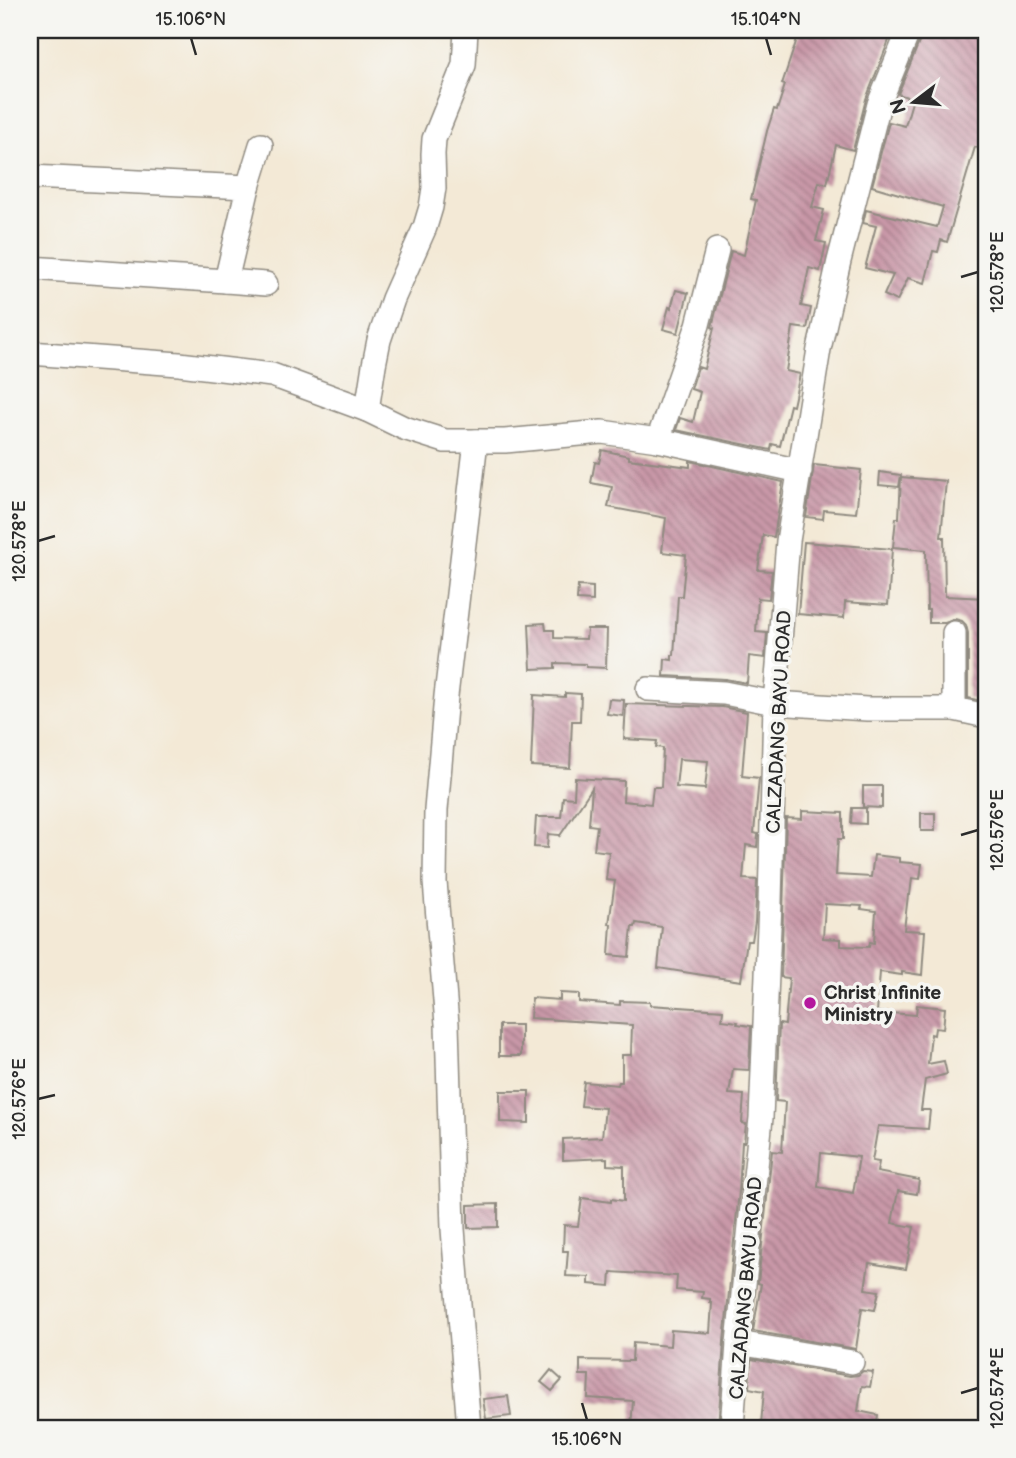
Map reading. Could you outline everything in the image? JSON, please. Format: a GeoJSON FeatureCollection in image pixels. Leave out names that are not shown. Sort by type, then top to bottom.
{"type":"FeatureCollection","features":[{"type":"Feature","properties":{"kind":"street"},"geometry":{"type":"LineString","coordinates":[[367,410],[379,340],[431,207],[434,188],[434,139],[464,65],[466,30]]}},
{"type":"Feature","properties":{"kind":"street","name":"CALZADANG BAYU ROAD"},"geometry":{"type":"LineString","coordinates":[[732,1428],[761,1118],[771,903],[775,704],[788,541],[819,349],[839,261],[879,104],[908,30]]}},
{"type":"Feature","properties":{"kind":"street"},"geometry":{"type":"LineString","coordinates":[[226,281],[248,187],[261,145]]}},
{"type":"Feature","properties":{"kind":"street"},"geometry":{"type":"LineString","coordinates":[[30,177],[248,187]]}},
{"type":"Feature","properties":{"kind":"street"},"geometry":{"type":"LineString","coordinates":[[658,440],[698,325],[717,250]]}},
{"type":"Feature","properties":{"kind":"street"},"geometry":{"type":"LineString","coordinates":[[30,268],[266,284]]}},
{"type":"Feature","properties":{"kind":"street"},"geometry":{"type":"LineString","coordinates":[[30,353],[179,364],[272,375],[367,410],[419,434],[445,441],[505,441],[602,432],[658,440],[800,471]]}},
{"type":"Feature","properties":{"kind":"street"},"geometry":{"type":"LineString","coordinates":[[469,1428],[453,1229],[447,1024],[435,882],[436,810],[444,708],[476,441]]}},
{"type":"Feature","properties":{"kind":"street"},"geometry":{"type":"LineString","coordinates":[[954,633],[954,709]]}},
{"type":"Feature","properties":{"kind":"street"},"geometry":{"type":"LineString","coordinates":[[648,689],[724,693],[775,704],[867,709],[954,709],[986,716]]}},
{"type":"Feature","properties":{"kind":"street"},"geometry":{"type":"LineString","coordinates":[[738,1343],[852,1362]]}},
{"type":"Feature","properties":{"kind":"building"},"geometry":{"type":"Polygon","coordinates":[[[800,30],[893,30],[866,99],[853,150],[836,145],[827,184],[819,182],[812,207],[824,210],[816,241],[826,243],[820,271],[809,268],[801,306],[811,308],[807,329],[793,327],[786,371],[800,374],[780,446],[772,444],[771,450],[676,430],[680,418],[693,422],[700,392],[691,389],[698,367],[704,369],[731,251],[744,255],[756,200],[751,199],[767,131],[774,109],[777,110],[785,85],[782,84],[800,30]]]}},
{"type":"Feature","properties":{"kind":"building"},"geometry":{"type":"Polygon","coordinates":[[[923,30],[986,30],[986,150],[975,147],[947,242],[941,240],[938,252],[933,251],[925,283],[908,278],[897,301],[884,295],[893,275],[865,268],[876,226],[863,223],[866,210],[937,227],[943,207],[872,186],[889,122],[905,126],[912,102],[909,101],[910,98],[898,94],[923,30]]]}},
{"type":"Feature","properties":{"kind":"building"},"geometry":{"type":"Polygon","coordinates":[[[676,290],[688,293],[678,333],[663,329],[676,290]]]}},
{"type":"Feature","properties":{"kind":"building"},"geometry":{"type":"Polygon","coordinates":[[[602,450],[629,456],[629,459],[690,467],[690,461],[783,482],[774,537],[763,535],[758,570],[772,571],[769,599],[758,598],[756,632],[767,633],[765,658],[749,656],[747,683],[725,679],[664,676],[665,659],[672,660],[674,655],[678,596],[682,596],[686,555],[662,552],[666,518],[608,507],[612,487],[591,483],[595,462],[599,463],[602,450]]]}},
{"type":"Feature","properties":{"kind":"building"},"geometry":{"type":"Polygon","coordinates":[[[814,465],[861,470],[856,513],[824,510],[823,519],[806,517],[814,465]]]}},
{"type":"Feature","properties":{"kind":"building"},"geometry":{"type":"Polygon","coordinates":[[[880,472],[901,475],[899,487],[879,485],[880,472]]]}},
{"type":"Feature","properties":{"kind":"building"},"geometry":{"type":"Polygon","coordinates":[[[901,477],[946,481],[941,537],[944,537],[945,596],[986,598],[986,664],[981,663],[980,691],[986,691],[986,702],[968,698],[966,625],[955,619],[945,623],[929,623],[926,550],[893,547],[896,518],[899,518],[901,477]]]}},
{"type":"Feature","properties":{"kind":"building"},"geometry":{"type":"Polygon","coordinates":[[[804,542],[892,549],[888,605],[845,602],[844,618],[798,614],[804,542]]]}},
{"type":"Feature","properties":{"kind":"building"},"geometry":{"type":"Polygon","coordinates":[[[578,586],[593,587],[593,601],[577,600],[578,586]]]}},
{"type":"Feature","properties":{"kind":"building"},"geometry":{"type":"Polygon","coordinates":[[[545,623],[546,630],[554,630],[554,638],[586,639],[587,629],[607,629],[606,668],[555,663],[555,668],[531,669],[529,624],[545,623]]]}},
{"type":"Feature","properties":{"kind":"building"},"geometry":{"type":"Polygon","coordinates":[[[565,693],[581,694],[580,721],[572,721],[570,768],[531,766],[534,695],[565,697],[565,693]]]}},
{"type":"Feature","properties":{"kind":"building"},"geometry":{"type":"Polygon","coordinates":[[[609,699],[624,700],[623,716],[607,714],[609,699]]]}},
{"type":"Feature","properties":{"kind":"building"},"geometry":{"type":"Polygon","coordinates":[[[626,704],[722,707],[747,712],[742,776],[759,778],[754,833],[758,834],[757,847],[746,845],[743,879],[757,880],[752,941],[747,941],[741,981],[658,968],[662,927],[636,923],[635,927],[632,927],[629,957],[609,955],[609,924],[615,881],[606,880],[609,852],[594,850],[597,826],[589,825],[592,788],[559,837],[560,835],[548,834],[547,848],[534,847],[536,817],[561,817],[563,797],[574,798],[575,778],[624,781],[623,801],[651,804],[653,787],[661,787],[663,748],[656,747],[657,741],[624,739],[626,704]],[[679,759],[676,787],[705,789],[708,761],[679,759]]]}},
{"type":"Feature","properties":{"kind":"building"},"geometry":{"type":"Polygon","coordinates":[[[863,786],[882,786],[882,808],[863,807],[863,786]]]}},
{"type":"Feature","properties":{"kind":"building"},"geometry":{"type":"Polygon","coordinates":[[[852,808],[866,808],[866,824],[851,823],[852,808]]]}},
{"type":"Feature","properties":{"kind":"building"},"geometry":{"type":"Polygon","coordinates":[[[802,811],[843,813],[843,839],[838,839],[836,875],[871,877],[874,855],[899,858],[899,862],[922,864],[920,879],[912,878],[904,930],[925,931],[922,975],[880,972],[877,1012],[916,1015],[917,1005],[945,1008],[943,1029],[935,1028],[934,1035],[931,1034],[928,1064],[944,1061],[947,1074],[925,1080],[921,1110],[930,1110],[928,1129],[878,1126],[872,1161],[879,1162],[877,1172],[919,1180],[917,1194],[898,1191],[892,1223],[914,1227],[906,1269],[869,1263],[865,1289],[879,1291],[875,1310],[862,1308],[856,1349],[753,1331],[761,1284],[758,1283],[772,1151],[782,1152],[785,1102],[776,1101],[779,1024],[785,1025],[789,978],[781,977],[786,818],[802,819],[802,811]],[[825,904],[823,938],[841,939],[841,946],[869,947],[870,942],[874,943],[876,911],[861,909],[862,906],[825,904]],[[821,1153],[818,1187],[853,1193],[859,1157],[821,1153]]]}},
{"type":"Feature","properties":{"kind":"building"},"geometry":{"type":"Polygon","coordinates":[[[921,813],[935,813],[935,831],[921,831],[921,813]]]}},
{"type":"Feature","properties":{"kind":"building"},"geometry":{"type":"Polygon","coordinates":[[[560,993],[579,994],[579,1002],[620,1005],[620,1001],[650,1002],[650,1005],[723,1010],[722,1020],[751,1026],[749,1070],[733,1069],[729,1094],[744,1095],[742,1123],[746,1124],[742,1142],[718,1428],[631,1428],[633,1401],[588,1398],[589,1375],[580,1375],[580,1360],[632,1361],[633,1343],[670,1346],[671,1330],[710,1333],[712,1303],[710,1299],[702,1298],[703,1292],[676,1290],[677,1276],[611,1272],[610,1286],[589,1284],[589,1277],[566,1276],[568,1251],[563,1251],[564,1225],[578,1226],[582,1198],[624,1201],[624,1166],[607,1165],[607,1158],[563,1160],[563,1139],[602,1137],[605,1108],[581,1106],[584,1082],[618,1085],[622,1082],[622,1055],[631,1055],[632,1025],[530,1018],[532,998],[560,1000],[560,993]]]}},
{"type":"Feature","properties":{"kind":"building"},"geometry":{"type":"Polygon","coordinates":[[[499,1025],[521,1025],[521,1056],[499,1056],[499,1025]]]}},
{"type":"Feature","properties":{"kind":"building"},"geometry":{"type":"Polygon","coordinates":[[[500,1091],[529,1091],[529,1123],[500,1122],[500,1091]]]}},
{"type":"Feature","properties":{"kind":"building"},"geometry":{"type":"Polygon","coordinates":[[[498,1204],[498,1227],[468,1228],[468,1205],[498,1204]]]}},
{"type":"Feature","properties":{"kind":"building"},"geometry":{"type":"Polygon","coordinates":[[[751,1359],[850,1376],[863,1371],[873,1372],[870,1387],[862,1386],[858,1411],[878,1415],[876,1428],[790,1428],[761,1424],[764,1391],[749,1388],[751,1359]]]}},
{"type":"Feature","properties":{"kind":"building"},"geometry":{"type":"Polygon","coordinates":[[[551,1370],[562,1380],[552,1391],[541,1382],[551,1370]]]}},
{"type":"Feature","properties":{"kind":"building"},"geometry":{"type":"Polygon","coordinates":[[[508,1396],[511,1416],[486,1419],[483,1399],[508,1396]]]}},
{"type":"Feature","properties":{"kind":"place","name":"Christ Infinite Ministry"},"geometry":{"type":"Point","coordinates":[810,1003]}}]}
